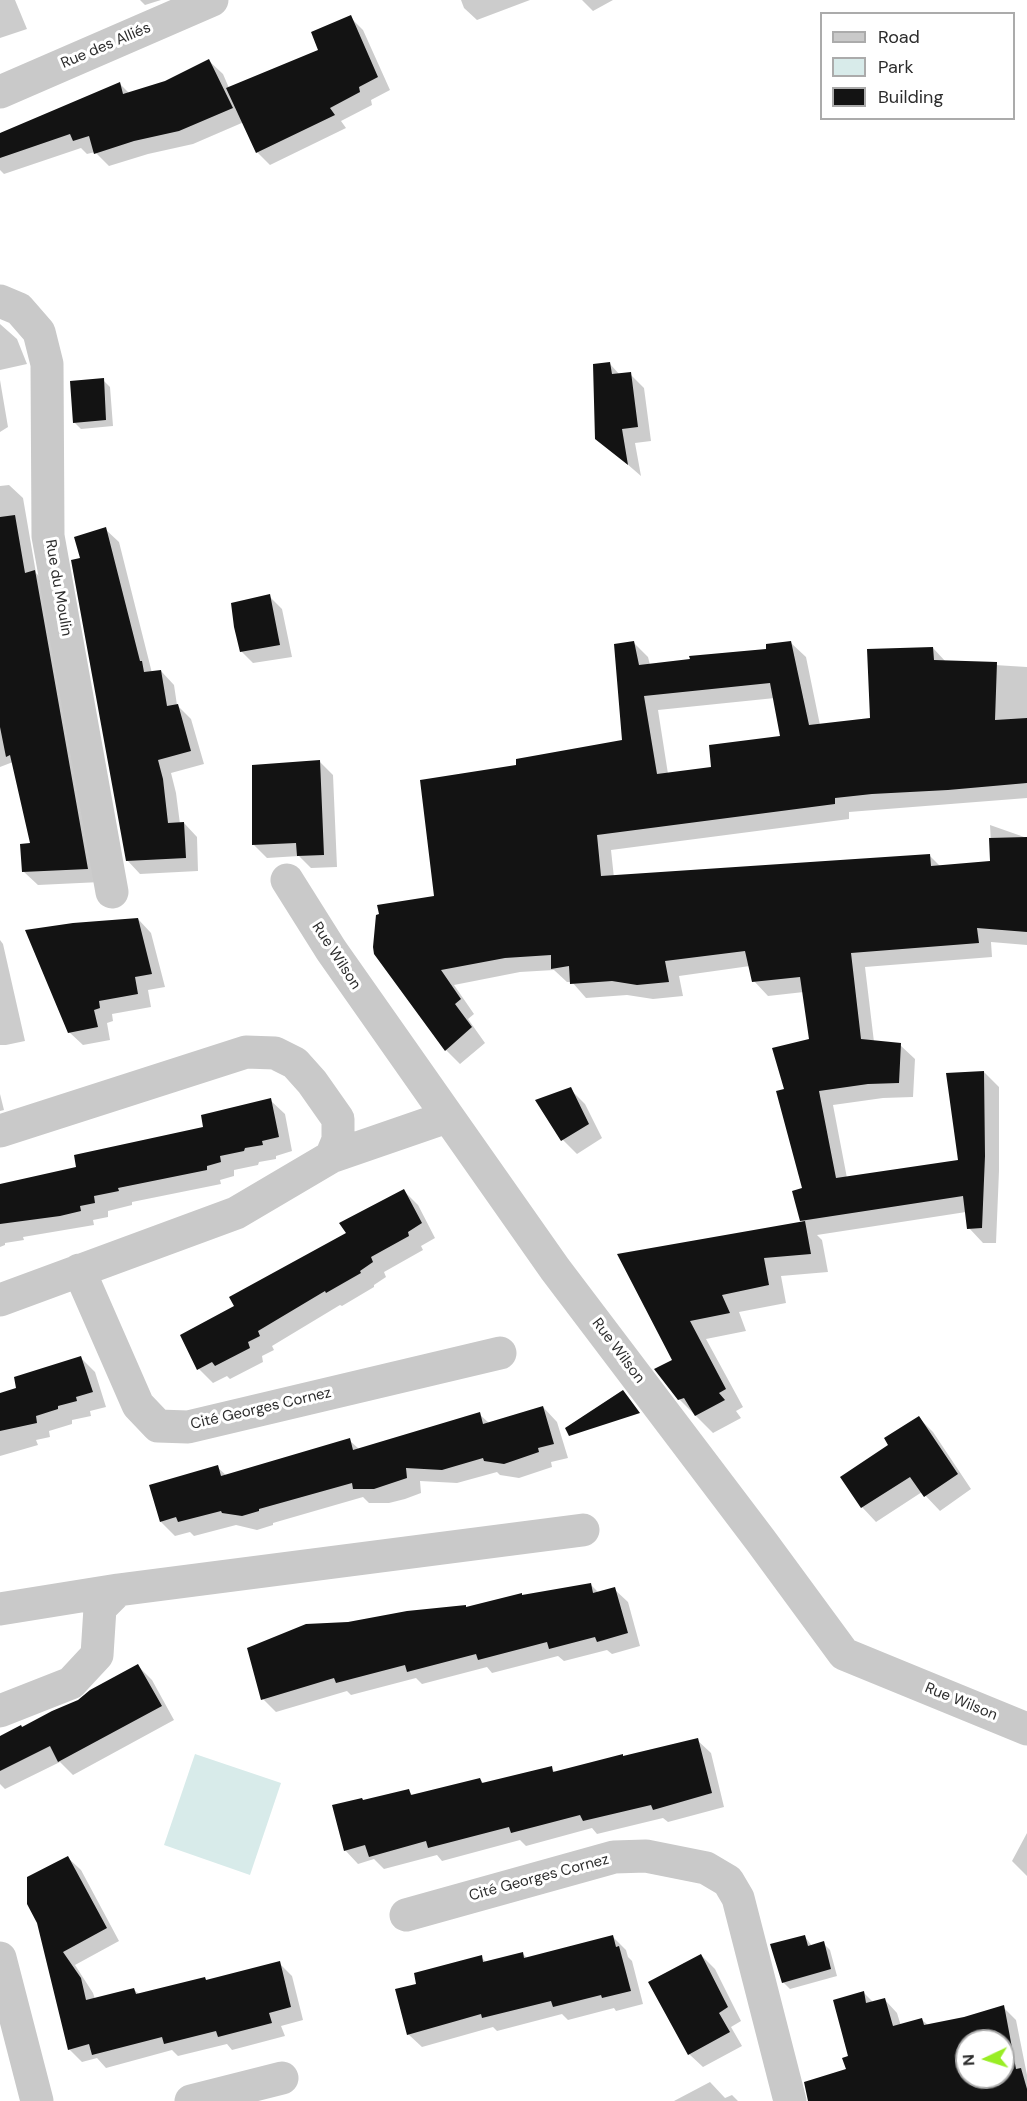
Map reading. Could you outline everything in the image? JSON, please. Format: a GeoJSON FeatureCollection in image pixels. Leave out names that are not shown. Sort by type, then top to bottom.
{"type":"FeatureCollection","features":[{"type":"Feature","properties":{"kind":"street","name":"Rue des Alliés"},"geometry":{"type":"LineString","coordinates":[[0,92],[212,0]]}},
{"type":"Feature","properties":{"kind":"street","name":"Rue du Moulin"},"geometry":{"type":"LineString","coordinates":[[0,300],[19,309],[39,332],[47,364],[48,536],[112,892]]}},
{"type":"Feature","properties":{"kind":"street","name":"Rue Wilson"},"geometry":{"type":"LineString","coordinates":[[287,880],[330,950],[555,1269],[761,1540],[844,1654],[1027,1729]]}},
{"type":"Feature","properties":{"kind":"street"},"geometry":{"type":"LineString","coordinates":[[0,1131],[246,1052],[275,1053],[295,1063],[312,1082],[338,1119],[338,1140],[331,1157]]}},
{"type":"Feature","properties":{"kind":"street"},"geometry":{"type":"LineString","coordinates":[[0,1300],[236,1213],[331,1157],[447,1118]]}},
{"type":"Feature","properties":{"kind":"street","name":"Cité Georges Cornez"},"geometry":{"type":"LineString","coordinates":[[79,1270],[138,1404],[158,1426],[188,1427],[500,1353]]}},
{"type":"Feature","properties":{"kind":"street"},"geometry":{"type":"LineString","coordinates":[[0,1609],[118,1590],[583,1530]]}},
{"type":"Feature","properties":{"kind":"street"},"geometry":{"type":"LineString","coordinates":[[0,1711],[71,1683],[97,1655],[100,1608],[118,1590]]}},
{"type":"Feature","properties":{"kind":"street","name":"Cité Georges Cornez"},"geometry":{"type":"LineString","coordinates":[[406,1915],[614,1857],[646,1856],[706,1868],[728,1881],[738,1898],[790,2101]]}},
{"type":"Feature","properties":{"kind":"street"},"geometry":{"type":"LineString","coordinates":[[0,1958],[37,2101]]}},
{"type":"Feature","properties":{"kind":"street"},"geometry":{"type":"LineString","coordinates":[[191,2101],[282,2078]]}},
{"type":"Feature","properties":{"kind":"green space"},"geometry":{"type":"Polygon","coordinates":[[[195,1754],[281,1783],[250,1875],[164,1845],[195,1754]]]}},
{"type":"Feature","properties":{"kind":"building"},"geometry":{"type":"Polygon","coordinates":[[[351,15],[378,77],[359,87],[360,92],[330,108],[335,115],[256,153],[226,88],[318,50],[311,32],[351,15]]]}},
{"type":"Feature","properties":{"kind":"building"},"geometry":{"type":"Polygon","coordinates":[[[209,59],[233,108],[179,131],[134,141],[94,154],[89,136],[73,141],[70,134],[0,158],[0,133],[120,82],[123,94],[165,81],[209,59]]]}},
{"type":"Feature","properties":{"kind":"building"},"geometry":{"type":"Polygon","coordinates":[[[610,362],[612,374],[631,372],[638,427],[622,429],[628,465],[595,439],[593,364],[610,362]]]}},
{"type":"Feature","properties":{"kind":"building"},"geometry":{"type":"Polygon","coordinates":[[[104,378],[106,420],[73,423],[70,381],[104,378]]]}},
{"type":"Feature","properties":{"kind":"building"},"geometry":{"type":"Polygon","coordinates":[[[15,515],[25,573],[35,570],[88,869],[22,872],[20,844],[30,843],[10,755],[6,757],[0,727],[0,517],[15,515]]]}},
{"type":"Feature","properties":{"kind":"building"},"geometry":{"type":"Polygon","coordinates":[[[106,527],[144,672],[161,670],[167,706],[178,704],[191,751],[158,760],[163,779],[168,823],[184,822],[186,858],[126,861],[71,560],[80,558],[74,537],[106,527]]]}},
{"type":"Feature","properties":{"kind":"building"},"geometry":{"type":"Polygon","coordinates":[[[270,594],[280,645],[240,652],[231,603],[270,594]]]}},
{"type":"Feature","properties":{"kind":"building"},"geometry":{"type":"Polygon","coordinates":[[[634,641],[639,665],[690,659],[689,656],[766,649],[766,644],[791,641],[809,725],[870,718],[867,649],[933,647],[934,660],[997,662],[995,720],[1027,718],[1027,783],[835,798],[835,804],[597,835],[601,876],[930,854],[931,866],[990,861],[989,838],[1027,837],[1027,932],[977,928],[979,943],[851,953],[861,1039],[901,1043],[899,1083],[868,1084],[819,1091],[836,1178],[958,1160],[946,1073],[984,1071],[985,1156],[982,1228],[967,1229],[963,1196],[800,1221],[792,1191],[802,1188],[776,1091],[784,1089],[772,1048],[809,1039],[800,977],[752,982],[745,951],[665,961],[669,982],[637,985],[612,981],[570,984],[569,966],[551,969],[551,955],[505,958],[441,970],[461,999],[455,1004],[472,1027],[445,1051],[374,954],[376,915],[379,914],[377,905],[434,896],[420,780],[516,765],[516,759],[622,740],[614,644],[634,641]],[[770,683],[644,696],[657,774],[711,767],[709,745],[780,736],[770,683]]]}},
{"type":"Feature","properties":{"kind":"building"},"geometry":{"type":"Polygon","coordinates":[[[320,760],[324,855],[297,856],[296,843],[252,845],[252,765],[320,760]]]}},
{"type":"Feature","properties":{"kind":"building"},"geometry":{"type":"Polygon","coordinates":[[[138,918],[152,974],[135,977],[138,994],[99,1001],[100,1008],[94,1010],[98,1027],[68,1033],[25,930],[73,923],[138,918]]]}},
{"type":"Feature","properties":{"kind":"building"},"geometry":{"type":"Polygon","coordinates":[[[571,1087],[589,1124],[561,1141],[535,1100],[571,1087]]]}},
{"type":"Feature","properties":{"kind":"building"},"geometry":{"type":"Polygon","coordinates":[[[271,1098],[279,1137],[262,1141],[263,1145],[220,1156],[221,1162],[207,1166],[207,1170],[118,1188],[119,1191],[94,1196],[95,1203],[80,1206],[81,1211],[0,1224],[0,1184],[76,1167],[74,1155],[203,1127],[201,1115],[271,1098]]]}},
{"type":"Feature","properties":{"kind":"building"},"geometry":{"type":"Polygon","coordinates":[[[404,1189],[422,1223],[408,1232],[409,1236],[371,1257],[373,1262],[360,1271],[361,1273],[326,1293],[325,1291],[258,1331],[260,1336],[248,1342],[250,1348],[215,1366],[212,1362],[197,1370],[180,1335],[234,1306],[229,1297],[346,1233],[339,1223],[404,1189]]]}},
{"type":"Feature","properties":{"kind":"building"},"geometry":{"type":"Polygon","coordinates":[[[805,1221],[811,1254],[764,1258],[769,1285],[722,1295],[730,1313],[690,1321],[726,1389],[719,1393],[725,1400],[695,1416],[684,1398],[678,1400],[654,1369],[672,1360],[617,1254],[805,1221]]]}},
{"type":"Feature","properties":{"kind":"building"},"geometry":{"type":"Polygon","coordinates":[[[81,1356],[93,1392],[76,1397],[77,1401],[58,1406],[58,1409],[36,1416],[37,1423],[0,1431],[0,1393],[16,1388],[14,1377],[81,1356]]]}},
{"type":"Feature","properties":{"kind":"building"},"geometry":{"type":"Polygon","coordinates":[[[623,1390],[640,1413],[569,1436],[565,1428],[623,1390]]]}},
{"type":"Feature","properties":{"kind":"building"},"geometry":{"type":"Polygon","coordinates":[[[543,1406],[554,1444],[538,1448],[539,1452],[504,1464],[484,1461],[483,1458],[442,1470],[406,1468],[407,1478],[374,1489],[353,1489],[352,1483],[259,1509],[259,1511],[242,1516],[221,1511],[178,1522],[176,1517],[160,1522],[149,1485],[218,1465],[221,1476],[350,1438],[353,1450],[480,1412],[483,1424],[543,1406]]]}},
{"type":"Feature","properties":{"kind":"building"},"geometry":{"type":"Polygon","coordinates":[[[919,1416],[958,1474],[924,1497],[910,1477],[861,1508],[840,1477],[888,1445],[884,1438],[919,1416]]]}},
{"type":"Feature","properties":{"kind":"building"},"geometry":{"type":"Polygon","coordinates":[[[591,1583],[593,1593],[615,1587],[628,1633],[597,1642],[595,1637],[549,1649],[547,1642],[478,1660],[476,1654],[407,1672],[405,1665],[336,1683],[334,1678],[261,1700],[247,1648],[306,1624],[348,1622],[407,1611],[466,1605],[466,1607],[522,1593],[522,1595],[591,1583]]]}},
{"type":"Feature","properties":{"kind":"building"},"geometry":{"type":"Polygon","coordinates":[[[138,1664],[162,1706],[58,1762],[50,1746],[0,1771],[0,1736],[78,1700],[90,1690],[138,1664]]]}},
{"type":"Feature","properties":{"kind":"building"},"geometry":{"type":"Polygon","coordinates":[[[698,1738],[712,1793],[653,1810],[651,1805],[583,1821],[580,1815],[511,1833],[509,1827],[428,1848],[426,1841],[369,1857],[365,1845],[344,1851],[332,1805],[409,1789],[411,1795],[480,1778],[482,1783],[552,1766],[553,1772],[698,1738]]]}},
{"type":"Feature","properties":{"kind":"building"},"geometry":{"type":"Polygon","coordinates":[[[68,1856],[107,1928],[63,1952],[81,1978],[86,2000],[134,1988],[136,1994],[205,1977],[206,1980],[280,1961],[291,2007],[269,2013],[272,2023],[218,2037],[216,2031],[164,2044],[162,2037],[92,2055],[89,2044],[68,2050],[37,1923],[27,1904],[27,1877],[68,1856]]]}},
{"type":"Feature","properties":{"kind":"building"},"geometry":{"type":"Polygon","coordinates":[[[613,1935],[616,1947],[619,1946],[631,1991],[602,1998],[601,1995],[553,2007],[551,2001],[482,2018],[481,2014],[407,2035],[395,1989],[416,1984],[414,1973],[482,1955],[483,1962],[523,1952],[524,1958],[613,1935]]]}},
{"type":"Feature","properties":{"kind":"building"},"geometry":{"type":"Polygon","coordinates":[[[805,1935],[808,1946],[824,1941],[831,1969],[782,1983],[770,1944],[805,1935]]]}},
{"type":"Feature","properties":{"kind":"building"},"geometry":{"type":"Polygon","coordinates":[[[701,1954],[728,2007],[719,2013],[730,2032],[688,2055],[648,1982],[701,1954]]]}},
{"type":"Feature","properties":{"kind":"building"},"geometry":{"type":"Polygon","coordinates":[[[864,1991],[866,2003],[885,1998],[893,2026],[922,2018],[924,2025],[964,2017],[1004,2005],[1008,2029],[955,2029],[955,2089],[1015,2089],[1015,2064],[1016,2069],[1021,2068],[1027,2089],[1027,2101],[808,2101],[804,2082],[846,2069],[842,2058],[848,2056],[833,2000],[864,1991]]]}}]}
